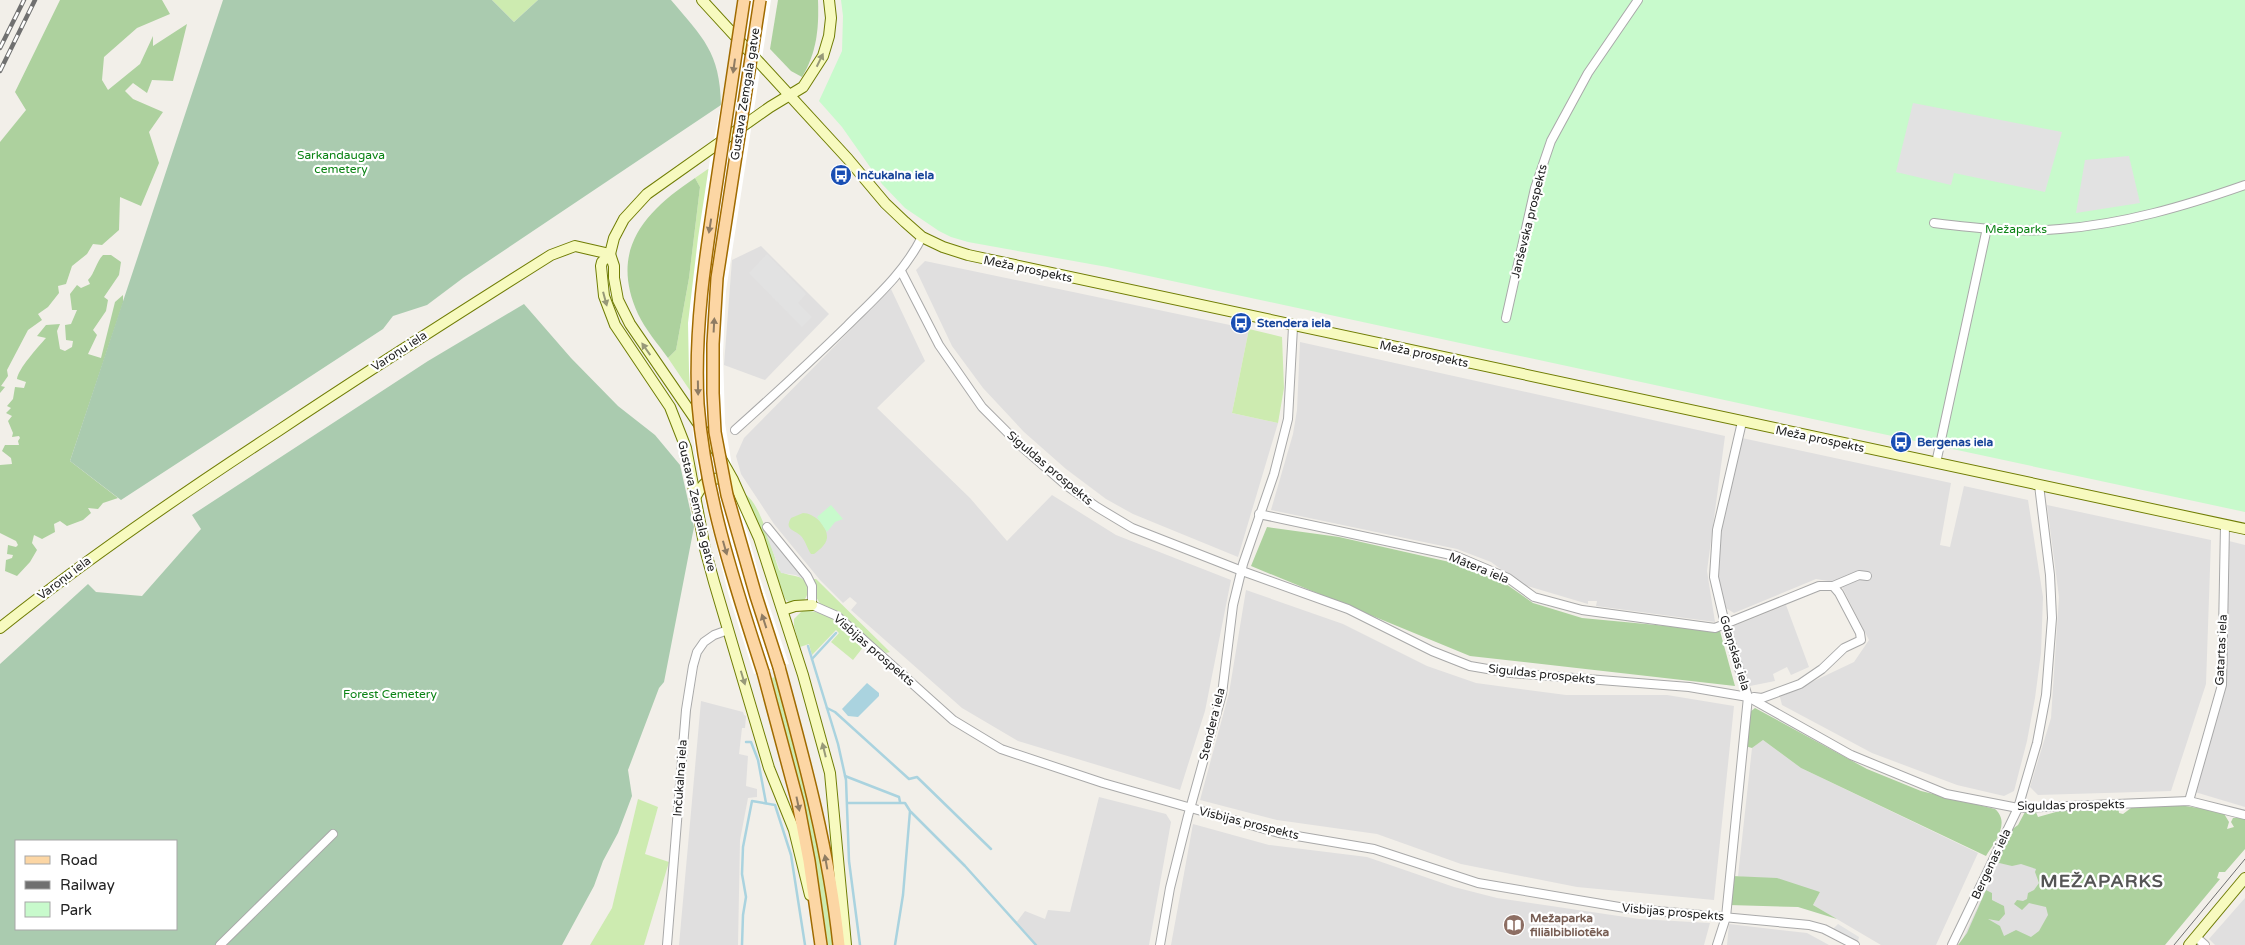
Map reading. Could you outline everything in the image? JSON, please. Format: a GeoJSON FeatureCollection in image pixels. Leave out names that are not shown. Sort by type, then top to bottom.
{"type":"FeatureCollection","features":[{"type":"Feature","properties":{"kind":"main road","name":"Gustava Zemgala gatve"},"geometry":{"type":"LineString","coordinates":[[744,0],[703,277],[697,347],[698,404],[706,465],[719,526],[763,672],[798,803],[809,861],[821,945]]}},
{"type":"Feature","properties":{"kind":"main road","name":"Gustava Zemgala gatve"},"geometry":{"type":"LineString","coordinates":[[760,0],[717,278],[713,344],[715,432],[727,495],[779,667],[822,834],[839,945]]}},
{"type":"Feature","properties":{"kind":"street","name":"Meža prospekts"},"geometry":{"type":"LineString","coordinates":[[702,0],[848,159],[885,203],[922,237],[943,247],[968,255],[1293,326],[2245,529]]}},
{"type":"Feature","properties":{"kind":"street"},"geometry":{"type":"LineString","coordinates":[[610,254],[618,229],[634,207],[648,194],[788,95],[803,87],[822,56],[830,27],[829,0]]}},
{"type":"Feature","properties":{"kind":"street","name":"Janševska prospekts"},"geometry":{"type":"LineString","coordinates":[[1506,318],[1535,188],[1552,142],[1588,73],[1638,0]]}},
{"type":"Feature","properties":{"kind":"street"},"geometry":{"type":"LineString","coordinates":[[1934,223],[1987,228],[2058,230],[2127,220],[2198,202],[2245,185]]}},
{"type":"Feature","properties":{"kind":"street"},"geometry":{"type":"LineString","coordinates":[[1936,464],[1987,228]]}},
{"type":"Feature","properties":{"kind":"street"},"geometry":{"type":"LineString","coordinates":[[735,430],[797,374],[901,271],[922,237]]}},
{"type":"Feature","properties":{"kind":"street","name":"Varoņu iela"},"geometry":{"type":"LineString","coordinates":[[0,628],[51,587],[120,537],[372,369],[551,255],[575,246],[610,254]]}},
{"type":"Feature","properties":{"kind":"street","name":"Gustava Zemgala gatve"},"geometry":{"type":"LineString","coordinates":[[819,933],[794,830],[769,768],[705,549],[686,448],[670,407],[623,339],[609,312],[603,288],[601,266],[602,262],[610,254],[614,266],[618,300],[630,324],[702,427],[733,480],[759,538],[783,610],[824,746],[830,773],[846,945]]}},
{"type":"Feature","properties":{"kind":"street","name":"Siguldas prospekts"},"geometry":{"type":"LineString","coordinates":[[901,271],[939,346],[956,373],[982,407],[1022,447],[1067,486],[1124,523],[1242,571],[1348,609],[1432,651],[1470,666],[1511,673],[1688,687],[1748,697],[1851,755],[1946,794],[2018,808],[2189,801],[2245,815]]}},
{"type":"Feature","properties":{"kind":"street","name":"Stendera iela"},"geometry":{"type":"LineString","coordinates":[[1160,945],[1170,888],[1190,808],[1218,712],[1233,605],[1242,571],[1274,474],[1288,419],[1293,326]]}},
{"type":"Feature","properties":{"kind":"street","name":"Gdaņskas iela"},"geometry":{"type":"LineString","coordinates":[[1717,945],[1726,917],[1748,697],[1725,624],[1714,577],[1717,530],[1742,422]]}},
{"type":"Feature","properties":{"kind":"street"},"geometry":{"type":"LineString","coordinates":[[696,496],[702,485],[712,478],[733,480]]}},
{"type":"Feature","properties":{"kind":"street","name":"Bergenas iela"},"geometry":{"type":"LineString","coordinates":[[1952,945],[2018,808],[2037,743],[2045,699],[2052,618],[2050,575],[2039,485]]}},
{"type":"Feature","properties":{"kind":"street","name":"Mātera iela"},"geometry":{"type":"LineString","coordinates":[[1260,514],[1456,556],[1508,578],[1534,598],[1582,610],[1715,628],[1820,586],[1833,586],[1859,575],[1867,576]]}},
{"type":"Feature","properties":{"kind":"street","name":"Gatartas iela"},"geometry":{"type":"LineString","coordinates":[[2189,801],[2222,684],[2226,525]]}},
{"type":"Feature","properties":{"kind":"street"},"geometry":{"type":"LineString","coordinates":[[767,526],[807,576],[812,586],[812,605],[795,606],[783,610]]}},
{"type":"Feature","properties":{"kind":"street"},"geometry":{"type":"LineString","coordinates":[[1748,697],[1762,698],[1800,684],[1822,669],[1844,648],[1860,640],[1860,634],[1839,593],[1833,586]]}},
{"type":"Feature","properties":{"kind":"street","name":"Visbijas prospekts"},"geometry":{"type":"LineString","coordinates":[[812,605],[837,616],[953,720],[1001,749],[1190,808],[1279,833],[1374,849],[1478,883],[1624,908],[1809,925],[1824,929],[1855,945]]}},
{"type":"Feature","properties":{"kind":"street","name":"Inčukalna iela"},"geometry":{"type":"LineString","coordinates":[[668,945],[686,710],[693,666],[697,652],[704,642],[714,634],[728,630]]}},
{"type":"Feature","properties":{"kind":"street"},"geometry":{"type":"LineString","coordinates":[[220,945],[334,834]]}},
{"type":"Feature","properties":{"kind":"street"},"geometry":{"type":"LineString","coordinates":[[2205,945],[2193,941],[2245,878]]}},
{"type":"Feature","properties":{"kind":"shaded area"},"geometry":{"type":"Polygon","coordinates":[[[1913,103],[2062,132],[2045,192],[1954,173],[1951,185],[1896,172],[1913,103]]]}},
{"type":"Feature","properties":{"kind":"shaded area"},"geometry":{"type":"Polygon","coordinates":[[[2129,156],[2140,203],[2076,213],[2085,160],[2129,156]]]}},
{"type":"Feature","properties":{"kind":"shaded area"},"geometry":{"type":"Polygon","coordinates":[[[761,246],[829,314],[765,380],[724,365],[732,260],[761,246]]]}},
{"type":"Feature","properties":{"kind":"shaded area"},"geometry":{"type":"Polygon","coordinates":[[[767,254],[806,294],[798,303],[812,317],[802,327],[749,273],[767,254]]]}},
{"type":"Feature","properties":{"kind":"shaded area"},"geometry":{"type":"Polygon","coordinates":[[[925,261],[1249,329],[1232,413],[1278,423],[1238,557],[1133,514],[1106,499],[1066,469],[1024,432],[983,388],[952,346],[916,270],[925,261]]]}},
{"type":"Feature","properties":{"kind":"shaded area"},"geometry":{"type":"Polygon","coordinates":[[[891,289],[925,361],[877,408],[970,498],[1007,541],[1052,495],[1116,535],[1231,580],[1205,711],[1180,790],[1018,741],[962,708],[851,610],[857,603],[850,597],[843,603],[820,580],[774,524],[741,474],[736,456],[744,438],[891,289]]]}},
{"type":"Feature","properties":{"kind":"shaded area"},"geometry":{"type":"Polygon","coordinates":[[[1300,342],[1725,436],[1707,571],[1715,622],[1596,606],[1597,601],[1588,601],[1588,604],[1521,584],[1491,562],[1457,549],[1271,510],[1293,434],[1297,410],[1300,342]]]}},
{"type":"Feature","properties":{"kind":"shaded area"},"geometry":{"type":"Polygon","coordinates":[[[1742,438],[1951,483],[1940,545],[1950,547],[1964,486],[2028,500],[2043,597],[2041,653],[2027,741],[2014,791],[2004,796],[1957,785],[1872,753],[1782,705],[1780,697],[1854,662],[1869,640],[1840,583],[1816,579],[1734,613],[1724,607],[1717,573],[1723,519],[1742,438]]]}},
{"type":"Feature","properties":{"kind":"shaded area"},"geometry":{"type":"Polygon","coordinates":[[[2047,505],[2211,540],[2206,684],[2171,791],[2038,795],[2030,787],[2051,718],[2059,597],[2047,505]]]}},
{"type":"Feature","properties":{"kind":"shaded area"},"geometry":{"type":"Polygon","coordinates":[[[774,531],[813,579],[806,581],[796,575],[781,573],[766,534],[774,531]]]}},
{"type":"Feature","properties":{"kind":"shaded area"},"geometry":{"type":"Polygon","coordinates":[[[2229,541],[2245,545],[2245,807],[2195,792],[2226,679],[2229,541]]]}},
{"type":"Feature","properties":{"kind":"shaded area"},"geometry":{"type":"Polygon","coordinates":[[[1246,590],[1343,624],[1427,666],[1476,683],[1566,695],[1667,695],[1734,706],[1714,900],[1577,887],[1461,864],[1377,834],[1277,820],[1200,800],[1229,693],[1246,590]]]}},
{"type":"Feature","properties":{"kind":"shaded area"},"geometry":{"type":"Polygon","coordinates":[[[1786,605],[1809,667],[1791,675],[1787,667],[1773,674],[1775,681],[1750,686],[1729,628],[1786,605]]]}},
{"type":"Feature","properties":{"kind":"shaded area"},"geometry":{"type":"Polygon","coordinates":[[[701,701],[743,712],[746,716],[745,728],[742,728],[739,754],[748,756],[746,786],[757,789],[757,797],[748,798],[740,840],[738,945],[679,945],[701,701]]]}},
{"type":"Feature","properties":{"kind":"shaded area"},"geometry":{"type":"Polygon","coordinates":[[[1763,740],[1801,768],[1978,853],[1936,945],[1881,945],[1813,905],[1820,892],[1738,876],[1752,748],[1763,740]]]}},
{"type":"Feature","properties":{"kind":"shaded area"},"geometry":{"type":"Polygon","coordinates":[[[1099,797],[1166,814],[1171,822],[1149,945],[1036,945],[1016,923],[1025,911],[1045,919],[1048,910],[1070,912],[1099,797]]]}},
{"type":"Feature","properties":{"kind":"shaded area"},"geometry":{"type":"Polygon","coordinates":[[[1193,824],[1269,845],[1367,857],[1454,887],[1497,898],[1639,919],[1710,923],[1704,945],[1171,945],[1193,824]]]}},
{"type":"Feature","properties":{"kind":"shaded area"},"geometry":{"type":"Polygon","coordinates":[[[2001,856],[2082,869],[2095,945],[1960,945],[2001,856]]]}},
{"type":"Feature","properties":{"kind":"shaded area"},"geometry":{"type":"Polygon","coordinates":[[[2245,898],[2245,945],[2215,945],[2209,939],[2245,898]]]}},
{"type":"Feature","properties":{"kind":"shaded area"},"geometry":{"type":"Polygon","coordinates":[[[1729,924],[1807,933],[1829,945],[1727,945],[1729,924]]]}},
{"type":"Feature","properties":{"kind":"shaded area"},"geometry":{"type":"Polygon","coordinates":[[[1838,924],[1859,937],[1857,945],[1830,932],[1838,924]]]}},
{"type":"Feature","properties":{"kind":"green space"},"geometry":{"type":"Polygon","coordinates":[[[60,0],[162,0],[170,14],[137,28],[104,57],[102,80],[108,90],[140,64],[153,36],[153,46],[187,24],[173,81],[152,80],[147,93],[133,83],[125,91],[133,99],[163,112],[149,132],[159,163],[141,206],[120,197],[119,230],[102,245],[93,244],[87,254],[72,266],[66,284],[58,286],[59,293],[48,307],[38,314],[42,320],[28,330],[7,370],[8,376],[1,386],[5,387],[0,393],[0,142],[26,110],[15,92],[60,0]]]}},
{"type":"Feature","properties":{"kind":"green space","name":"Sarkandaugava cemetery"},"geometry":{"type":"Polygon","coordinates":[[[223,0],[492,0],[514,22],[538,0],[671,0],[708,47],[717,72],[721,105],[463,278],[427,305],[393,316],[383,329],[121,500],[70,461],[223,0]]]}},
{"type":"Feature","properties":{"kind":"green space"},"geometry":{"type":"Polygon","coordinates":[[[492,0],[538,0],[514,22],[492,0]]]}},
{"type":"Feature","properties":{"kind":"green space"},"geometry":{"type":"Polygon","coordinates":[[[778,0],[818,0],[816,40],[811,58],[802,77],[791,71],[770,49],[778,0]]]}},
{"type":"Feature","properties":{"kind":"green space","name":"Mežaparks"},"geometry":{"type":"Polygon","coordinates":[[[841,0],[2245,0],[2245,512],[1107,267],[968,242],[951,237],[905,208],[882,184],[842,127],[819,101],[842,51],[843,16],[841,0]]]}},
{"type":"Feature","properties":{"kind":"green space"},"geometry":{"type":"Polygon","coordinates":[[[711,169],[691,392],[668,358],[676,350],[689,278],[700,187],[695,178],[711,169]]]}},
{"type":"Feature","properties":{"kind":"green space"},"geometry":{"type":"Polygon","coordinates":[[[695,178],[700,187],[689,278],[676,350],[668,358],[638,314],[630,291],[627,271],[630,252],[636,235],[647,219],[677,191],[695,178]]]}},
{"type":"Feature","properties":{"kind":"green space"},"geometry":{"type":"Polygon","coordinates":[[[103,255],[111,255],[121,262],[119,275],[104,297],[108,300],[106,311],[93,330],[97,335],[88,354],[101,358],[115,302],[123,295],[123,303],[70,461],[118,498],[103,503],[98,509],[88,508],[91,513],[83,520],[67,526],[60,521],[54,524],[55,532],[42,539],[34,535],[32,543],[37,550],[30,562],[17,576],[5,571],[6,560],[12,558],[13,555],[7,554],[8,545],[16,547],[18,545],[16,541],[0,533],[0,465],[12,464],[11,458],[2,451],[5,445],[19,445],[18,441],[20,438],[19,436],[12,437],[13,433],[8,421],[12,416],[6,413],[11,408],[7,406],[13,399],[15,387],[24,388],[26,382],[17,379],[18,375],[46,338],[37,336],[46,325],[60,324],[57,331],[60,349],[65,351],[72,347],[73,341],[66,340],[65,325],[71,324],[77,310],[72,310],[70,294],[77,285],[81,288],[90,284],[88,280],[103,255]]]}},
{"type":"Feature","properties":{"kind":"green space","name":"Forest Cemetery"},"geometry":{"type":"Polygon","coordinates":[[[524,304],[571,358],[618,406],[655,435],[680,465],[694,527],[664,682],[659,688],[628,770],[632,796],[594,886],[562,945],[0,945],[0,664],[88,584],[96,592],[142,596],[201,529],[192,515],[428,361],[524,304]]]}},
{"type":"Feature","properties":{"kind":"green space"},"geometry":{"type":"Polygon","coordinates":[[[1249,329],[1282,337],[1284,388],[1278,423],[1232,413],[1249,329]]]}},
{"type":"Feature","properties":{"kind":"green space"},"geometry":{"type":"Polygon","coordinates":[[[745,494],[751,499],[761,517],[779,570],[806,581],[808,587],[806,598],[803,601],[795,604],[785,599],[762,533],[745,494]]]}},
{"type":"Feature","properties":{"kind":"green space"},"geometry":{"type":"Polygon","coordinates":[[[831,505],[843,519],[835,522],[827,532],[817,517],[831,505]]]}},
{"type":"Feature","properties":{"kind":"green space"},"geometry":{"type":"Polygon","coordinates":[[[803,513],[812,515],[820,521],[827,533],[825,543],[814,554],[811,554],[802,538],[789,527],[791,518],[803,513]]]}},
{"type":"Feature","properties":{"kind":"green space"},"geometry":{"type":"Polygon","coordinates":[[[1267,527],[1339,537],[1454,563],[1503,582],[1533,603],[1582,618],[1720,631],[1735,686],[1470,656],[1251,566],[1267,527]]]}},
{"type":"Feature","properties":{"kind":"green space"},"geometry":{"type":"Polygon","coordinates":[[[813,579],[816,579],[890,652],[886,653],[837,611],[821,605],[816,597],[813,579]]]}},
{"type":"Feature","properties":{"kind":"green space"},"geometry":{"type":"Polygon","coordinates":[[[802,611],[820,613],[828,617],[843,627],[864,646],[853,660],[831,642],[839,633],[836,630],[812,655],[809,644],[800,647],[794,626],[794,619],[802,611]]]}},
{"type":"Feature","properties":{"kind":"green space"},"geometry":{"type":"Polygon","coordinates":[[[775,677],[811,810],[830,911],[834,945],[828,945],[813,847],[772,678],[775,677]]]}},
{"type":"Feature","properties":{"kind":"green space"},"geometry":{"type":"Polygon","coordinates":[[[1755,708],[1867,769],[1921,791],[1995,809],[2000,815],[2001,820],[2000,833],[1997,839],[1986,856],[1801,768],[1763,740],[1752,748],[1745,746],[1750,712],[1755,708]]]}},
{"type":"Feature","properties":{"kind":"green space"},"geometry":{"type":"Polygon","coordinates":[[[638,799],[658,807],[645,854],[669,862],[644,945],[590,945],[612,908],[638,799]]]}},
{"type":"Feature","properties":{"kind":"green space"},"geometry":{"type":"Polygon","coordinates":[[[2173,804],[2223,812],[2229,822],[2227,829],[2234,827],[2231,822],[2233,818],[2245,818],[2245,849],[2225,872],[2219,872],[2217,878],[2220,879],[2165,945],[1958,945],[1967,933],[1986,890],[1992,893],[1992,900],[2004,906],[2005,914],[1999,921],[1988,919],[2000,926],[2004,936],[2016,930],[2031,937],[2039,931],[2048,915],[2046,907],[2029,903],[2022,910],[2014,904],[2017,900],[2023,901],[2027,899],[2028,893],[2034,890],[2039,883],[2035,872],[2036,869],[2021,864],[2012,866],[1995,862],[2011,830],[2018,825],[2025,812],[2035,810],[2038,817],[2063,810],[2093,811],[2118,806],[2119,813],[2123,814],[2131,808],[2173,804]]]}},
{"type":"Feature","properties":{"kind":"green space"},"geometry":{"type":"Polygon","coordinates":[[[1732,876],[1777,878],[1820,892],[1813,905],[1837,919],[1798,907],[1729,905],[1732,876]]]}},
{"type":"Feature","properties":{"kind":"water"},"geometry":{"type":"Polygon","coordinates":[[[867,683],[879,693],[879,696],[858,717],[848,716],[842,709],[867,683]]]}},
{"type":"Feature","properties":{"kind":"pier"},"geometry":{"type":"Polygon","coordinates":[[[737,0],[771,0],[726,291],[723,353],[725,423],[736,491],[760,578],[789,664],[754,674],[728,593],[700,480],[693,436],[689,371],[688,323],[698,238],[710,159],[725,84],[737,0]]]}},
{"type":"Feature","properties":{"kind":"waterway"},"geometry":{"type":"LineString","coordinates":[[812,659],[836,633]]}},
{"type":"Feature","properties":{"kind":"waterway"},"geometry":{"type":"LineString","coordinates":[[808,646],[838,744],[846,780],[849,861],[860,945]]}},
{"type":"Feature","properties":{"kind":"waterway"},"geometry":{"type":"LineString","coordinates":[[827,708],[835,712],[909,779],[917,777],[991,849]]}},
{"type":"Feature","properties":{"kind":"waterway"},"geometry":{"type":"LineString","coordinates":[[746,742],[751,742],[758,760],[766,803]]}},
{"type":"Feature","properties":{"kind":"waterway"},"geometry":{"type":"LineString","coordinates":[[845,776],[899,797],[900,802]]}},
{"type":"Feature","properties":{"kind":"waterway"},"geometry":{"type":"LineString","coordinates":[[742,945],[746,897],[742,874],[743,847],[752,801],[775,805],[791,855],[805,945]]}},
{"type":"Feature","properties":{"kind":"waterway"},"geometry":{"type":"LineString","coordinates":[[848,803],[905,803],[910,811],[903,895],[895,945]]}},
{"type":"Feature","properties":{"kind":"waterway"},"geometry":{"type":"LineString","coordinates":[[911,812],[965,866],[1036,945]]}},
{"type":"Feature","properties":{"kind":"tram line"},"geometry":{"type":"LineString","coordinates":[[2174,945],[2245,859]]}},
{"type":"Feature","properties":{"kind":"railway"},"geometry":{"type":"LineString","coordinates":[[0,48],[24,0]]}},
{"type":"Feature","properties":{"kind":"railway"},"geometry":{"type":"LineString","coordinates":[[0,71],[35,0]]}},
{"type":"Feature","properties":{"kind":"place","name":"Inčukalna iela"},"geometry":{"type":"Point","coordinates":[841,175]}},
{"type":"Feature","properties":{"kind":"place","name":"Stendera iela"},"geometry":{"type":"Point","coordinates":[1241,323]}},
{"type":"Feature","properties":{"kind":"place","name":"Bergenas iela"},"geometry":{"type":"Point","coordinates":[1901,442]}},
{"type":"Feature","properties":{"kind":"place","name":"Mežaparka filiālbibliotēka"},"geometry":{"type":"Point","coordinates":[1514,925]}},
{"type":"Feature","properties":{"kind":"district","name":"MEŽAPARKS"},"geometry":{"type":"Point","coordinates":[2102,881]}}]}
